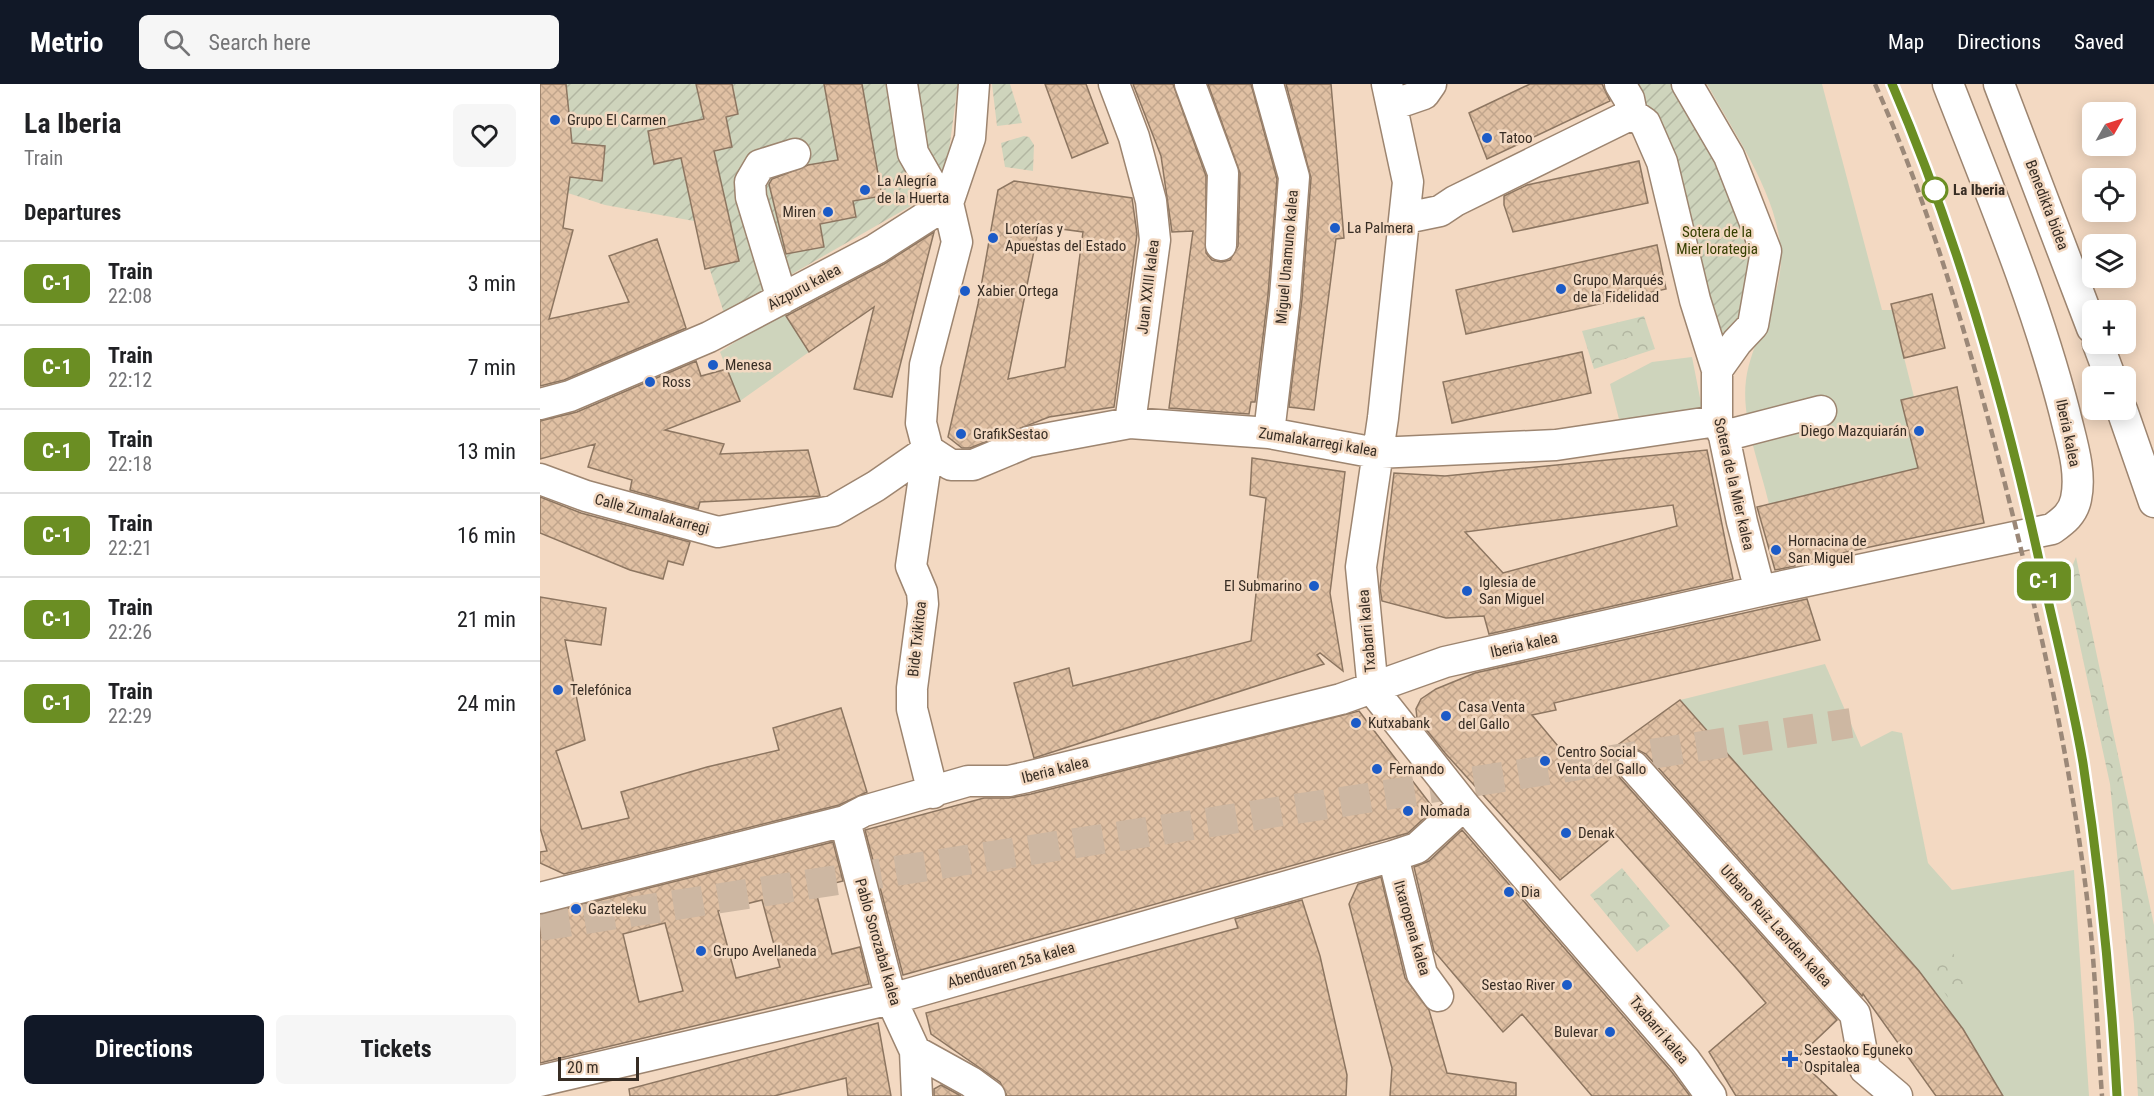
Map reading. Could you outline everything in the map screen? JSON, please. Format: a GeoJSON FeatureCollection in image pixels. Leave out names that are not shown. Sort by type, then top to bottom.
{"type":"FeatureCollection","features":[{"type":"Feature","properties":{"kind":"street"},"geometry":{"type":"LineString","coordinates":[[902,84],[913,153],[929,181],[948,203],[957,242],[925,365],[921,423],[928,450]]}},
{"type":"Feature","properties":{"kind":"street"},"geometry":{"type":"LineString","coordinates":[[948,203],[970,138],[974,84]]}},
{"type":"Feature","properties":{"kind":"street","name":"Juan XXIII kalea"},"geometry":{"type":"LineString","coordinates":[[1114,84],[1134,138],[1151,201],[1155,240],[1130,423]]}},
{"type":"Feature","properties":{"kind":"street"},"geometry":{"type":"LineString","coordinates":[[1190,84],[1223,173],[1221,244]]}},
{"type":"Feature","properties":{"kind":"street","name":"Miguel Unamuno kalea"},"geometry":{"type":"LineString","coordinates":[[1268,84],[1294,177],[1285,297],[1269,433]]}},
{"type":"Feature","properties":{"kind":"street"},"geometry":{"type":"LineString","coordinates":[[1390,95],[1424,94],[1431,84]]}},
{"type":"Feature","properties":{"kind":"street","name":"Sotera de la Mier kalea"},"geometry":{"type":"LineString","coordinates":[[1620,84],[1629,99],[1632,114],[1645,123],[1662,162],[1695,300],[1717,370],[1720,429],[1760,591]]}},
{"type":"Feature","properties":{"kind":"street"},"geometry":{"type":"LineString","coordinates":[[1688,84],[1729,156],[1766,252],[1753,325],[1737,342],[1717,370]]}},
{"type":"Feature","properties":{"kind":"street","name":"Iberia kalea"},"geometry":{"type":"LineString","coordinates":[[542,891],[845,821],[864,811],[968,782],[1009,781],[1027,777],[1373,690],[1445,662],[1760,591],[2052,529],[2068,518],[2076,500],[2078,479],[2073,449],[2050,356],[1948,84]]}},
{"type":"Feature","properties":{"kind":"street","name":"Benedikta bidea"},"geometry":{"type":"LineString","coordinates":[[1999,84],[2082,302]]}},
{"type":"Feature","properties":{"kind":"street","name":"Txabarri kalea"},"geometry":{"type":"LineString","coordinates":[[1390,95],[1408,182],[1406,218],[1383,418],[1376,453],[1361,567],[1373,690],[1464,805],[1664,1035],[1711,1096]]}},
{"type":"Feature","properties":{"kind":"street"},"geometry":{"type":"LineString","coordinates":[[1406,218],[1440,211],[1455,201],[1632,114]]}},
{"type":"Feature","properties":{"kind":"street"},"geometry":{"type":"LineString","coordinates":[[782,299],[751,197],[750,182],[760,165],[795,154]]}},
{"type":"Feature","properties":{"kind":"street","name":"Aizpuru kalea"},"geometry":{"type":"LineString","coordinates":[[540,404],[570,396],[709,337],[876,249],[948,203]]}},
{"type":"Feature","properties":{"kind":"street"},"geometry":{"type":"LineString","coordinates":[[1720,429],[1821,411]]}},
{"type":"Feature","properties":{"kind":"street"},"geometry":{"type":"LineString","coordinates":[[2125,420],[2154,502]]}},
{"type":"Feature","properties":{"kind":"street","name":"Zumalakarregi kalea"},"geometry":{"type":"LineString","coordinates":[[928,450],[951,465],[973,465],[1028,442],[1130,423],[1269,433],[1376,453],[1556,445],[1720,429]]}},
{"type":"Feature","properties":{"kind":"street","name":"Calle Zumalakarregi"},"geometry":{"type":"LineString","coordinates":[[540,478],[586,496],[718,532],[833,511],[876,486],[928,450]]}},
{"type":"Feature","properties":{"kind":"street","name":"Bide Txikitoa"},"geometry":{"type":"LineString","coordinates":[[928,450],[911,566],[922,592],[923,604],[912,688],[912,709],[933,793]]}},
{"type":"Feature","properties":{"kind":"street","name":"Urbano Ruiz Laorden kalea"},"geometry":{"type":"LineString","coordinates":[[1632,766],[1854,1014],[1865,1069],[1897,1096]]}},
{"type":"Feature","properties":{"kind":"street","name":"Abenduaren 25a kalea"},"geometry":{"type":"LineString","coordinates":[[540,1081],[891,999],[1393,856],[1417,848],[1464,805]]}},
{"type":"Feature","properties":{"kind":"street","name":"Pablo Sorozabal kalea"},"geometry":{"type":"LineString","coordinates":[[845,821],[891,999],[915,1051],[917,1096]]}},
{"type":"Feature","properties":{"kind":"street","name":"Itxaropena kalea"},"geometry":{"type":"LineString","coordinates":[[1393,856],[1422,974],[1438,996]]}},
{"type":"Feature","properties":{"kind":"street"},"geometry":{"type":"LineString","coordinates":[[915,1051],[971,1082],[990,1096]]}},
{"type":"Feature","properties":{"kind":"green space"},"geometry":{"type":"Polygon","coordinates":[[[540,84],[958,84],[944,187],[724,313],[694,221],[605,205],[540,184],[540,84]]]}},
{"type":"Feature","properties":{"kind":"green space"},"geometry":{"type":"Polygon","coordinates":[[[992,84],[1010,84],[1022,123],[997,126],[992,84]]]}},
{"type":"Feature","properties":{"kind":"green space","name":"Sotera de la Mier lorategia"},"geometry":{"type":"Polygon","coordinates":[[[1632,84],[1676,84],[1732,185],[1750,238],[1744,319],[1714,349],[1632,84]]]}},
{"type":"Feature","properties":{"kind":"green space"},"geometry":{"type":"Polygon","coordinates":[[[1707,84],[1822,84],[1882,310],[1892,310],[1914,397],[1901,401],[1918,468],[1769,504],[1752,442],[1745,395],[1749,365],[1780,274],[1779,236],[1765,190],[1743,146],[1707,84]]]}},
{"type":"Feature","properties":{"kind":"green space"},"geometry":{"type":"Polygon","coordinates":[[[1024,136],[1029,137],[1034,145],[1033,171],[1005,167],[1001,143],[1024,136]]]}},
{"type":"Feature","properties":{"kind":"green space"},"geometry":{"type":"Polygon","coordinates":[[[783,310],[809,352],[740,401],[720,352],[783,310]]]}},
{"type":"Feature","properties":{"kind":"green space"},"geometry":{"type":"Polygon","coordinates":[[[1644,316],[1655,349],[1594,369],[1582,331],[1644,316]]]}},
{"type":"Feature","properties":{"kind":"green space"},"geometry":{"type":"Polygon","coordinates":[[[1692,357],[1702,408],[1620,423],[1610,384],[1652,362],[1692,357]]]}},
{"type":"Feature","properties":{"kind":"green space"},"geometry":{"type":"Polygon","coordinates":[[[2076,557],[2154,925],[2154,1096],[2138,1096],[2134,1024],[2110,784],[2066,581],[2076,557]]]}},
{"type":"Feature","properties":{"kind":"green space"},"geometry":{"type":"Polygon","coordinates":[[[1825,664],[1861,747],[1892,731],[1902,733],[1928,863],[1952,890],[2074,870],[2089,1096],[2003,1096],[1963,1029],[1926,980],[1680,700],[1825,664]]]}},
{"type":"Feature","properties":{"kind":"green space"},"geometry":{"type":"Polygon","coordinates":[[[1622,868],[1670,926],[1637,952],[1590,895],[1622,868]]]}},
{"type":"Feature","properties":{"kind":"green space"},"geometry":{"type":"Polygon","coordinates":[[[1948,947],[1974,980],[1950,1001],[1926,964],[1948,947]]]}},
{"type":"Feature","properties":{"kind":"building"},"geometry":{"type":"Polygon","coordinates":[[[540,84],[566,84],[572,143],[605,146],[602,181],[570,177],[563,228],[573,230],[549,319],[629,302],[609,256],[657,239],[686,328],[564,380],[540,386],[540,84]]]}},
{"type":"Feature","properties":{"kind":"building"},"geometry":{"type":"Polygon","coordinates":[[[696,84],[732,84],[738,114],[726,117],[732,147],[714,151],[739,261],[705,269],[681,158],[654,164],[648,131],[704,119],[696,84]]]}},
{"type":"Feature","properties":{"kind":"building"},"geometry":{"type":"Polygon","coordinates":[[[824,84],[862,84],[882,196],[853,201],[856,217],[820,224],[824,247],[786,254],[769,184],[772,179],[808,165],[838,160],[824,84]]]}},
{"type":"Feature","properties":{"kind":"building"},"geometry":{"type":"Polygon","coordinates":[[[1045,84],[1086,84],[1108,143],[1072,158],[1045,84]]]}},
{"type":"Feature","properties":{"kind":"building"},"geometry":{"type":"Polygon","coordinates":[[[1133,84],[1173,84],[1206,176],[1206,253],[1212,260],[1221,262],[1230,260],[1238,246],[1240,173],[1208,84],[1251,84],[1277,179],[1268,295],[1255,402],[1251,402],[1249,414],[1169,408],[1193,231],[1172,232],[1161,156],[1133,84]]]}},
{"type":"Feature","properties":{"kind":"building"},"geometry":{"type":"Polygon","coordinates":[[[1286,84],[1331,84],[1344,238],[1336,239],[1314,410],[1289,407],[1302,299],[1311,178],[1286,84]]]}},
{"type":"Feature","properties":{"kind":"building"},"geometry":{"type":"Polygon","coordinates":[[[1530,84],[1602,84],[1610,101],[1487,159],[1469,113],[1530,84]]]}},
{"type":"Feature","properties":{"kind":"building"},"geometry":{"type":"Polygon","coordinates":[[[1639,161],[1648,203],[1513,232],[1504,205],[1504,196],[1527,185],[1639,161]]]}},
{"type":"Feature","properties":{"kind":"building"},"geometry":{"type":"Polygon","coordinates":[[[1014,181],[1132,198],[1137,234],[1114,407],[1049,417],[970,448],[962,448],[948,437],[978,304],[998,190],[1014,181]],[[1039,226],[1008,379],[1065,367],[1083,232],[1039,226]]]}},
{"type":"Feature","properties":{"kind":"building"},"geometry":{"type":"Polygon","coordinates":[[[934,232],[892,397],[854,389],[874,307],[809,352],[786,316],[884,264],[934,232]]]}},
{"type":"Feature","properties":{"kind":"building","name":"Grupo Marqués de la Fidelidad"},"geometry":{"type":"Polygon","coordinates":[[[1657,245],[1666,289],[1466,334],[1456,290],[1657,245]]]}},
{"type":"Feature","properties":{"kind":"building"},"geometry":{"type":"Polygon","coordinates":[[[1932,294],[1945,348],[1904,358],[1891,304],[1932,294]]]}},
{"type":"Feature","properties":{"kind":"building"},"geometry":{"type":"Polygon","coordinates":[[[1582,352],[1591,393],[1452,423],[1443,382],[1582,352]]]}},
{"type":"Feature","properties":{"kind":"building"},"geometry":{"type":"Polygon","coordinates":[[[696,361],[701,376],[727,369],[740,401],[665,430],[724,444],[720,454],[808,450],[820,496],[700,502],[698,509],[630,490],[632,480],[588,467],[595,444],[540,459],[540,421],[577,412],[696,361]]]}},
{"type":"Feature","properties":{"kind":"building"},"geometry":{"type":"Polygon","coordinates":[[[1957,387],[1984,523],[1794,563],[1795,566],[1775,570],[1757,507],[1918,468],[1901,400],[1957,387]]]}},
{"type":"Feature","properties":{"kind":"building"},"geometry":{"type":"Polygon","coordinates":[[[1707,450],[1733,579],[1489,634],[1484,616],[1446,618],[1382,601],[1380,588],[1394,473],[1445,476],[1707,450]],[[1673,505],[1465,532],[1503,573],[1677,526],[1673,505]]]}},
{"type":"Feature","properties":{"kind":"building"},"geometry":{"type":"Polygon","coordinates":[[[1252,458],[1345,472],[1330,593],[1343,671],[1320,653],[1317,655],[1324,664],[1034,758],[1014,683],[1069,668],[1073,686],[1251,641],[1266,498],[1250,495],[1252,458]]]}},
{"type":"Feature","properties":{"kind":"building"},"geometry":{"type":"Polygon","coordinates":[[[540,497],[581,513],[690,542],[683,565],[668,561],[663,579],[630,570],[540,533],[540,497]]]}},
{"type":"Feature","properties":{"kind":"building"},"geometry":{"type":"Polygon","coordinates":[[[540,597],[606,608],[601,645],[565,640],[585,740],[556,751],[582,829],[629,818],[621,792],[707,767],[779,750],[773,728],[841,708],[867,792],[839,805],[564,874],[540,863],[540,852],[547,851],[540,828],[540,597]]]}},
{"type":"Feature","properties":{"kind":"building"},"geometry":{"type":"Polygon","coordinates":[[[1807,599],[1820,640],[1554,703],[1556,710],[1532,715],[1583,776],[1612,749],[1680,700],[1919,971],[1963,1029],[2003,1096],[1936,1096],[1863,994],[1862,996],[1646,754],[1629,749],[1621,754],[1617,761],[1616,770],[1620,778],[1837,1020],[1797,1058],[1837,1096],[1736,1096],[1709,1052],[1766,1003],[1616,834],[1560,880],[1445,753],[1417,718],[1416,709],[1421,699],[1436,689],[1475,673],[1807,599]]]}},
{"type":"Feature","properties":{"kind":"building"},"geometry":{"type":"Polygon","coordinates":[[[1359,711],[1434,809],[1408,833],[903,975],[865,830],[984,798],[1009,798],[1031,794],[1359,711]]]}},
{"type":"Feature","properties":{"kind":"building"},"geometry":{"type":"Polygon","coordinates":[[[1462,830],[1671,1071],[1690,1096],[1592,1096],[1522,1014],[1503,1032],[1434,951],[1414,867],[1429,861],[1462,830]]]}},
{"type":"Feature","properties":{"kind":"building","name":"Grupo Avellaneda"},"geometry":{"type":"Polygon","coordinates":[[[833,842],[843,881],[815,888],[832,954],[860,947],[869,984],[540,1063],[540,915],[833,842]],[[762,900],[718,911],[736,978],[780,967],[762,900]],[[665,923],[623,934],[639,1002],[683,991],[665,923]]]}},
{"type":"Feature","properties":{"kind":"building"},"geometry":{"type":"Polygon","coordinates":[[[1381,877],[1405,978],[1429,1010],[1447,1073],[1516,1083],[1516,1096],[1390,1096],[1392,1068],[1349,904],[1358,884],[1381,877]]]}},
{"type":"Feature","properties":{"kind":"building"},"geometry":{"type":"Polygon","coordinates":[[[1302,900],[1320,956],[1347,1075],[1346,1096],[1007,1096],[1000,1082],[931,1034],[926,1013],[1238,928],[1235,919],[1302,900]]]}},
{"type":"Feature","properties":{"kind":"building"},"geometry":{"type":"Polygon","coordinates":[[[878,1023],[891,1096],[848,1096],[846,1078],[774,1096],[630,1096],[629,1089],[878,1023]]]}},
{"type":"Feature","properties":{"kind":"building"},"geometry":{"type":"Polygon","coordinates":[[[941,1085],[961,1096],[934,1096],[934,1089],[941,1085]]]}},
{"type":"Feature","properties":{"kind":"tunnel"},"geometry":{"type":"LineString","coordinates":[[540,926],[1851,723]]}},
{"type":"Feature","properties":{"kind":"railway"},"geometry":{"type":"LineString","coordinates":[[1875,84],[1914,179],[1962,324],[2002,472],[2043,643],[2066,759],[2084,876],[2093,954],[2102,1096]]}},
{"type":"Feature","properties":{"kind":"railway"},"geometry":{"type":"LineString","coordinates":[[1893,84],[1940,206],[1980,330],[2015,457],[2070,696],[2083,763],[2100,887],[2112,1012],[2117,1096]]}},
{"type":"Feature","properties":{"kind":"train","name":"C-1"},"geometry":{"type":"LineString","coordinates":[[1892,84],[1932,182],[1956,253],[1989,359],[2034,534],[2082,760],[2108,950],[2117,1096]]}},
{"type":"Feature","properties":{"kind":"place","name":"Grupo El Carmen"},"geometry":{"type":"Point","coordinates":[555,120]}},
{"type":"Feature","properties":{"kind":"place","name":"Tatoo"},"geometry":{"type":"Point","coordinates":[1487,138]}},
{"type":"Feature","properties":{"kind":"place","name":"La Alegría de la Huerta"},"geometry":{"type":"Point","coordinates":[865,190]}},
{"type":"Feature","properties":{"kind":"place","name":"La Iberia"},"geometry":{"type":"Point","coordinates":[1935,190]}},
{"type":"Feature","properties":{"kind":"place","name":"Miren"},"geometry":{"type":"Point","coordinates":[828,212]}},
{"type":"Feature","properties":{"kind":"place","name":"La Palmera"},"geometry":{"type":"Point","coordinates":[1335,228]}},
{"type":"Feature","properties":{"kind":"place","name":"Loterías y Apuestas del Estado"},"geometry":{"type":"Point","coordinates":[993,238]}},
{"type":"Feature","properties":{"kind":"place","name":"Grupo Marqués de la Fidelidad"},"geometry":{"type":"Point","coordinates":[1561,289]}},
{"type":"Feature","properties":{"kind":"place","name":"Xabier Ortega"},"geometry":{"type":"Point","coordinates":[965,291]}},
{"type":"Feature","properties":{"kind":"place","name":"Menesa"},"geometry":{"type":"Point","coordinates":[713,365]}},
{"type":"Feature","properties":{"kind":"place","name":"Ross"},"geometry":{"type":"Point","coordinates":[650,382]}},
{"type":"Feature","properties":{"kind":"place","name":"Diego Mazquiarán"},"geometry":{"type":"Point","coordinates":[1919,431]}},
{"type":"Feature","properties":{"kind":"place","name":"GrafikSestao"},"geometry":{"type":"Point","coordinates":[961,434]}},
{"type":"Feature","properties":{"kind":"place","name":"Hornacina de San Miguel"},"geometry":{"type":"Point","coordinates":[1776,550]}},
{"type":"Feature","properties":{"kind":"place","name":"El Submarino"},"geometry":{"type":"Point","coordinates":[1314,586]}},
{"type":"Feature","properties":{"kind":"place","name":"Iglesia de San Miguel"},"geometry":{"type":"Point","coordinates":[1467,591]}},
{"type":"Feature","properties":{"kind":"place","name":"Telefónica"},"geometry":{"type":"Point","coordinates":[558,690]}},
{"type":"Feature","properties":{"kind":"place","name":"Casa Venta del Gallo"},"geometry":{"type":"Point","coordinates":[1446,716]}},
{"type":"Feature","properties":{"kind":"place","name":"Kutxabank"},"geometry":{"type":"Point","coordinates":[1356,723]}},
{"type":"Feature","properties":{"kind":"place","name":"Centro Social Venta del Gallo"},"geometry":{"type":"Point","coordinates":[1545,761]}},
{"type":"Feature","properties":{"kind":"place","name":"Fernando"},"geometry":{"type":"Point","coordinates":[1377,769]}},
{"type":"Feature","properties":{"kind":"place","name":"Nomada"},"geometry":{"type":"Point","coordinates":[1408,811]}},
{"type":"Feature","properties":{"kind":"place","name":"Denak"},"geometry":{"type":"Point","coordinates":[1566,833]}},
{"type":"Feature","properties":{"kind":"place","name":"Dia"},"geometry":{"type":"Point","coordinates":[1509,892]}},
{"type":"Feature","properties":{"kind":"place","name":"Gazteleku"},"geometry":{"type":"Point","coordinates":[576,909]}},
{"type":"Feature","properties":{"kind":"place","name":"Grupo Avellaneda"},"geometry":{"type":"Point","coordinates":[701,951]}},
{"type":"Feature","properties":{"kind":"place","name":"Sestao River"},"geometry":{"type":"Point","coordinates":[1567,985]}},
{"type":"Feature","properties":{"kind":"place","name":"Bulevar"},"geometry":{"type":"Point","coordinates":[1610,1032]}},
{"type":"Feature","properties":{"kind":"place","name":"Sestaoko Eguneko Ospitalea"},"geometry":{"type":"Point","coordinates":[1790,1059]}}]}
